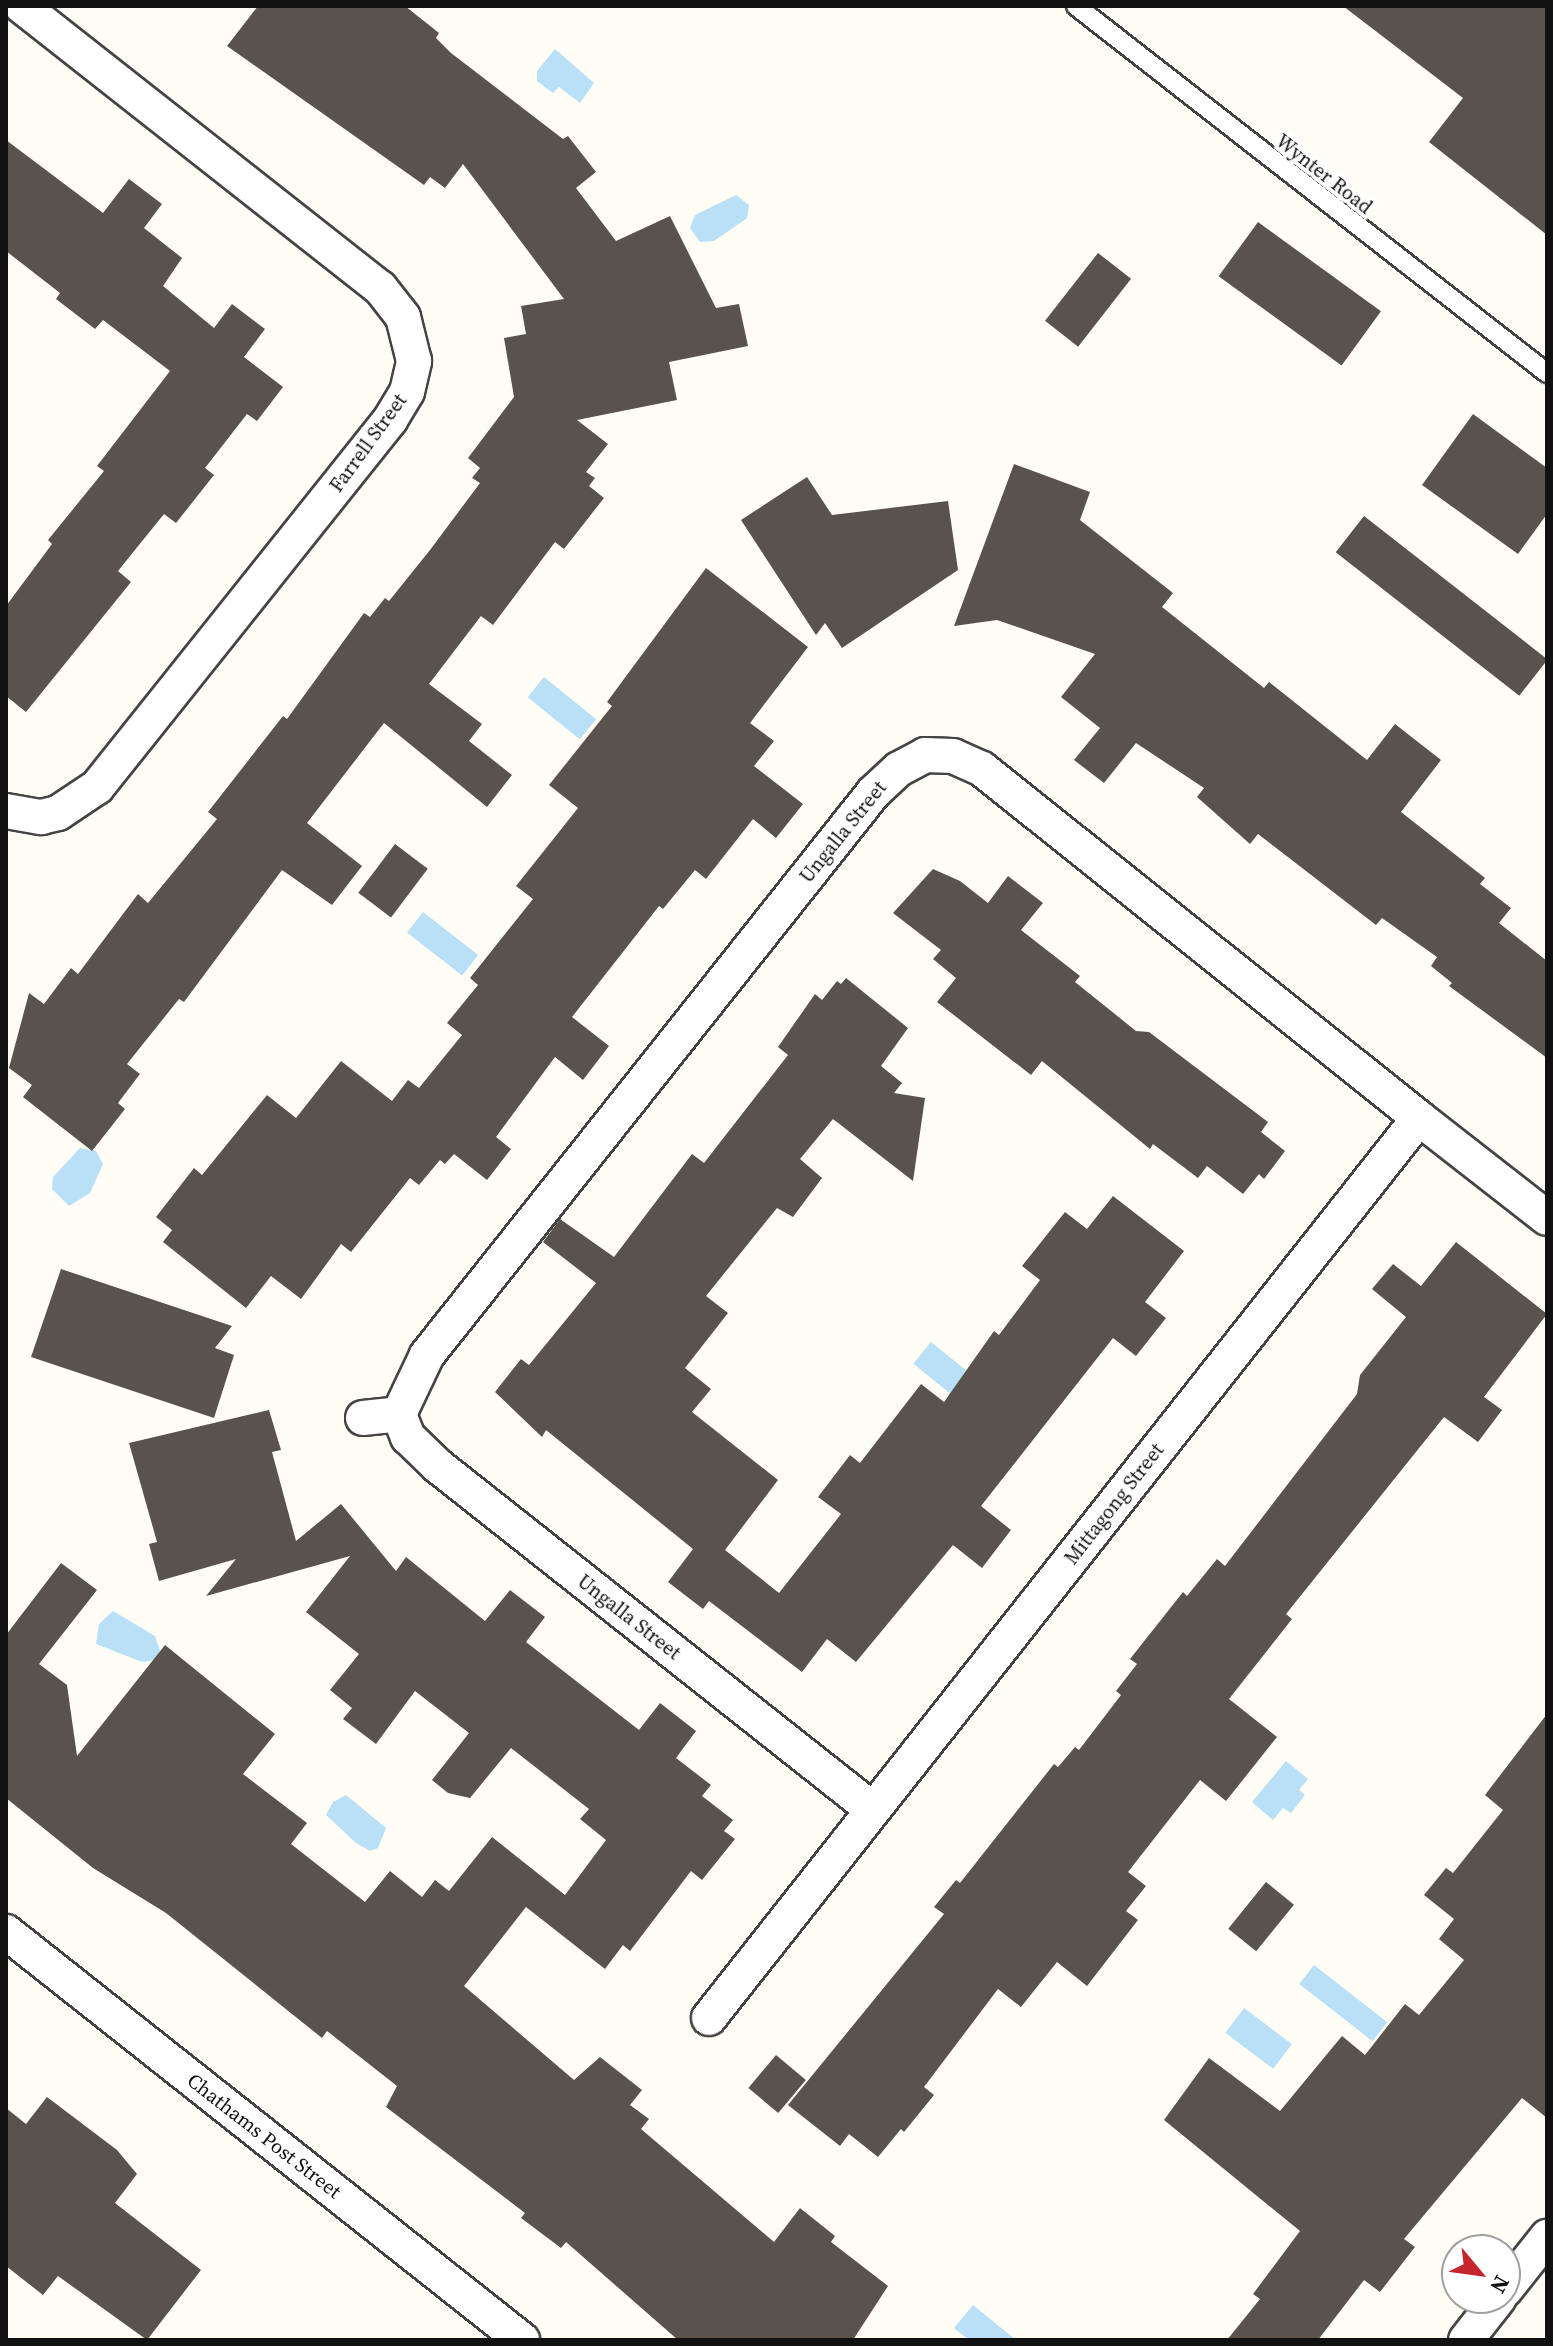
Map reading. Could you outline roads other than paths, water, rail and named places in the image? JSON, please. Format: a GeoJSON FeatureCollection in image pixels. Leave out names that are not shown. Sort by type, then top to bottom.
{"type":"FeatureCollection","features":[{"type":"Feature","properties":{"kind":"street","name":"Farrell Street"},"geometry":{"type":"LineString","coordinates":[[6,811],[41,817],[58,813],[97,787],[390,420],[407,392],[414,361],[403,317],[380,288],[22,6]]}},
{"type":"Feature","properties":{"kind":"street","name":"Ungalla Street"},"geometry":{"type":"LineString","coordinates":[[872,1809],[438,1466],[408,1437],[399,1414],[427,1355],[873,793],[899,769],[925,755],[953,756],[982,769],[1419,1118]]}},
{"type":"Feature","properties":{"kind":"street"},"geometry":{"type":"LineString","coordinates":[[1419,1118],[1547,1218]]}},
{"type":"Feature","properties":{"kind":"street","name":"Mittagong Street"},"geometry":{"type":"LineString","coordinates":[[709,2018],[1419,1118]]}},
{"type":"Feature","properties":{"kind":"street"},"geometry":{"type":"LineString","coordinates":[[363,1418],[399,1414]]}},
{"type":"Feature","properties":{"kind":"street","name":"Chathams Post Street"},"geometry":{"type":"LineString","coordinates":[[6,1932],[522,2340]]}},
{"type":"Feature","properties":{"kind":"street"},"geometry":{"type":"LineString","coordinates":[[1521,2270],[1547,2237]]}},
{"type":"Feature","properties":{"kind":"street"},"geometry":{"type":"LineString","coordinates":[[1466,2340],[1486,2314]]}},
{"type":"Feature","properties":{"kind":"lane","name":"Wynter Road"},"geometry":{"type":"LineString","coordinates":[[1076,6],[1547,373]]}},
{"type":"Feature","properties":{"kind":"water"},"geometry":{"type":"Polygon","coordinates":[[[555,49],[594,83],[580,103],[559,87],[553,93],[537,81],[537,71],[555,49]]]}},
{"type":"Feature","properties":{"kind":"water"},"geometry":{"type":"Polygon","coordinates":[[[736,195],[749,205],[747,218],[714,241],[700,242],[690,228],[695,215],[736,195]]]}},
{"type":"Feature","properties":{"kind":"water"},"geometry":{"type":"Polygon","coordinates":[[[544,677],[596,719],[580,739],[528,697],[544,677]]]}},
{"type":"Feature","properties":{"kind":"water"},"geometry":{"type":"Polygon","coordinates":[[[423,912],[478,955],[462,976],[407,932],[423,912]]]}},
{"type":"Feature","properties":{"kind":"water"},"geometry":{"type":"Polygon","coordinates":[[[80,1148],[96,1151],[103,1164],[90,1193],[69,1206],[52,1189],[53,1177],[80,1148]]]}},
{"type":"Feature","properties":{"kind":"water"},"geometry":{"type":"Polygon","coordinates":[[[931,1342],[975,1377],[957,1399],[913,1364],[931,1342]]]}},
{"type":"Feature","properties":{"kind":"water"},"geometry":{"type":"Polygon","coordinates":[[[113,1611],[155,1636],[160,1651],[155,1660],[142,1662],[96,1644],[99,1624],[113,1611]]]}},
{"type":"Feature","properties":{"kind":"water"},"geometry":{"type":"Polygon","coordinates":[[[1286,1761],[1308,1779],[1299,1790],[1305,1795],[1291,1813],[1283,1808],[1273,1820],[1252,1802],[1286,1761]]]}},
{"type":"Feature","properties":{"kind":"water"},"geometry":{"type":"Polygon","coordinates":[[[346,1795],[386,1828],[378,1848],[370,1851],[356,1843],[326,1815],[333,1802],[346,1795]]]}},
{"type":"Feature","properties":{"kind":"water"},"geometry":{"type":"Polygon","coordinates":[[[1314,1965],[1387,2022],[1373,2041],[1299,1984],[1314,1965]]]}},
{"type":"Feature","properties":{"kind":"water"},"geometry":{"type":"Polygon","coordinates":[[[1244,2008],[1292,2044],[1273,2069],[1225,2033],[1244,2008]]]}},
{"type":"Feature","properties":{"kind":"water"},"geometry":{"type":"Polygon","coordinates":[[[973,2305],[1016,2340],[969,2340],[954,2328],[973,2305]]]}}]}
